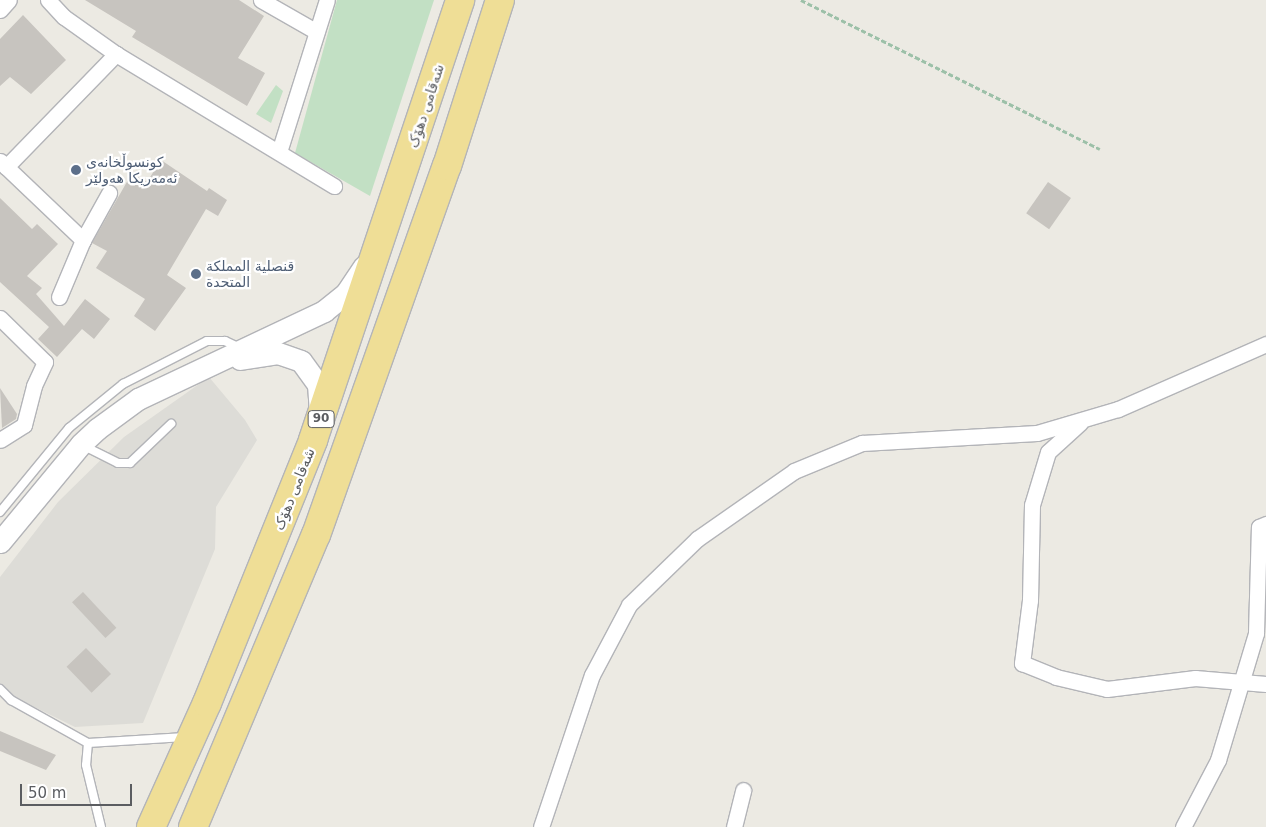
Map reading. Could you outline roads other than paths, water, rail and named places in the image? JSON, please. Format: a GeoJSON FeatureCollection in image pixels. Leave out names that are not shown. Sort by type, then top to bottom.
{"type":"FeatureCollection","features":[{"type":"Feature","properties":{"kind":"highway","name":"شەقامی دهۆک"},"geometry":{"type":"LineString","coordinates":[[151,827],[192,736],[313,440],[387,227],[460,0]]}},
{"type":"Feature","properties":{"kind":"highway","name":"90"},"geometry":{"type":"LineString","coordinates":[[193,827],[316,535],[447,166],[500,0]]}},
{"type":"Feature","properties":{"kind":"street"},"geometry":{"type":"LineString","coordinates":[[0,10],[9,0]]}},
{"type":"Feature","properties":{"kind":"street"},"geometry":{"type":"LineString","coordinates":[[48,0],[64,16],[116,54],[334,186]]}},
{"type":"Feature","properties":{"kind":"street"},"geometry":{"type":"LineString","coordinates":[[261,0],[317,32]]}},
{"type":"Feature","properties":{"kind":"street"},"geometry":{"type":"LineString","coordinates":[[279,152],[327,0]]}},
{"type":"Feature","properties":{"kind":"street"},"geometry":{"type":"LineString","coordinates":[[83,240],[3,164],[116,54]]}},
{"type":"Feature","properties":{"kind":"street"},"geometry":{"type":"LineString","coordinates":[[59,297],[83,240],[109,193]]}},
{"type":"Feature","properties":{"kind":"street"},"geometry":{"type":"LineString","coordinates":[[0,542],[81,444],[138,399],[336,303],[355,282],[387,227]]}},
{"type":"Feature","properties":{"kind":"street"},"geometry":{"type":"LineString","coordinates":[[0,318],[45,362],[34,386],[24,425],[0,440]]}},
{"type":"Feature","properties":{"kind":"street"},"geometry":{"type":"LineString","coordinates":[[541,827],[592,675],[629,605],[697,539],[794,471],[862,443],[1037,433],[1118,409],[1266,344]]}},
{"type":"Feature","properties":{"kind":"street"},"geometry":{"type":"LineString","coordinates":[[196,370],[268,353],[287,355],[301,361],[313,374],[320,390],[321,407],[313,440]]}},
{"type":"Feature","properties":{"kind":"street"},"geometry":{"type":"LineString","coordinates":[[1083,419],[1048,452],[1032,505],[1030,600],[1022,663],[1056,677],[1107,689],[1195,678],[1242,680],[1266,684]]}},
{"type":"Feature","properties":{"kind":"street"},"geometry":{"type":"LineString","coordinates":[[1183,827],[1218,760],[1256,633],[1259,527],[1266,524]]}},
{"type":"Feature","properties":{"kind":"street"},"geometry":{"type":"LineString","coordinates":[[734,827],[743,790]]}},
{"type":"Feature","properties":{"kind":"lane"},"geometry":{"type":"LineString","coordinates":[[0,512],[69,428],[123,384],[207,341],[225,341],[241,349]]}},
{"type":"Feature","properties":{"kind":"lane"},"geometry":{"type":"LineString","coordinates":[[81,444],[118,463],[130,463],[172,424]]}},
{"type":"Feature","properties":{"kind":"lane"},"geometry":{"type":"LineString","coordinates":[[0,501],[11,499]]}},
{"type":"Feature","properties":{"kind":"lane"},"geometry":{"type":"LineString","coordinates":[[0,689],[11,700],[88,743],[192,736]]}},
{"type":"Feature","properties":{"kind":"lane"},"geometry":{"type":"LineString","coordinates":[[88,743],[86,765],[101,827]]}},
{"type":"Feature","properties":{"kind":"place","name":"کونسوڵخانەی ئەمەریکا هەولێر"},"geometry":{"type":"Point","coordinates":[76,170]}},
{"type":"Feature","properties":{"kind":"place","name":"قنصلية المملكة المتحدة"},"geometry":{"type":"Point","coordinates":[196,274]}}]}
